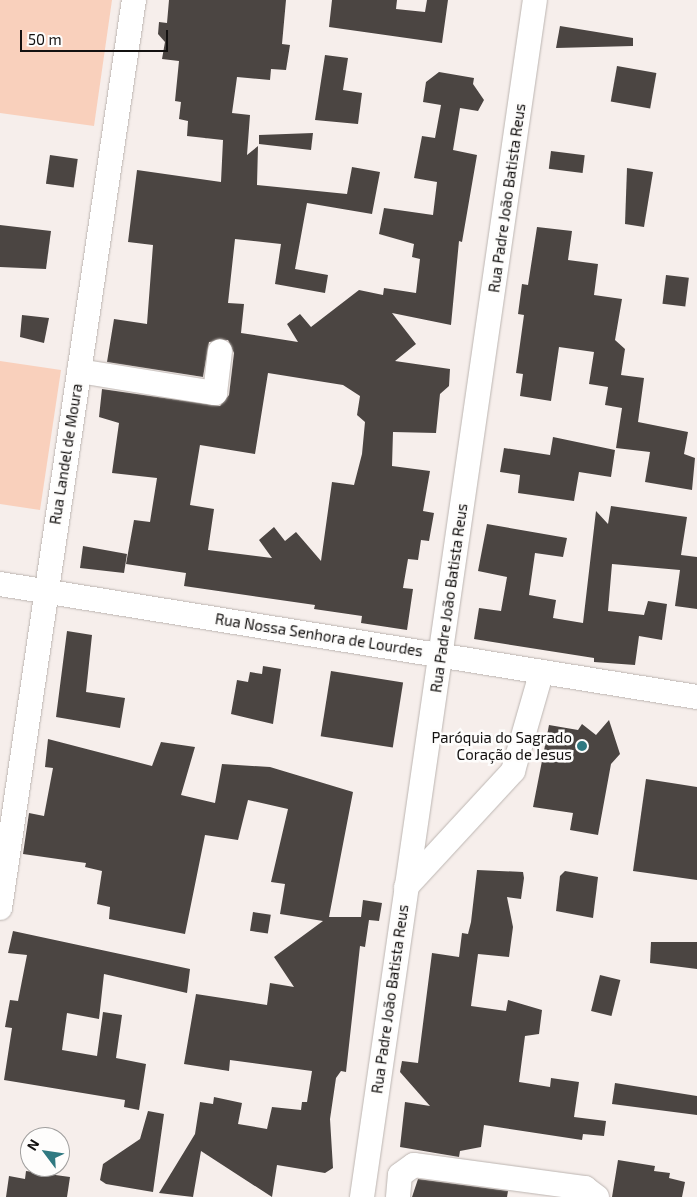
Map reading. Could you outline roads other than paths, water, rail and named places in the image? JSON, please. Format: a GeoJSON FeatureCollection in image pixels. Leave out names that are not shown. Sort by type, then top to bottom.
{"type":"FeatureCollection","features":[{"type":"Feature","properties":{"kind":"street","name":"Rua Landel de Moura"},"geometry":{"type":"LineString","coordinates":[[0,908],[134,0]]}},
{"type":"Feature","properties":{"kind":"street","name":"Rua Padre João Batista Reus"},"geometry":{"type":"LineString","coordinates":[[362,1197],[536,0]]}},
{"type":"Feature","properties":{"kind":"street"},"geometry":{"type":"LineString","coordinates":[[79,371],[216,393],[220,351]]}},
{"type":"Feature","properties":{"kind":"street","name":"Rua Nossa Senhora de Lourdes"},"geometry":{"type":"LineString","coordinates":[[0,584],[440,654],[541,674],[697,697]]}},
{"type":"Feature","properties":{"kind":"street"},"geometry":{"type":"LineString","coordinates":[[406,887],[513,771],[541,674]]}},
{"type":"Feature","properties":{"kind":"street"},"geometry":{"type":"LineString","coordinates":[[398,1197],[400,1175],[414,1165],[585,1188],[597,1197]]}},
{"type":"Feature","properties":{"kind":"place","name":"Paróquia do Sagrado Coração de Jesus"},"geometry":{"type":"Point","coordinates":[582,746]}}]}
